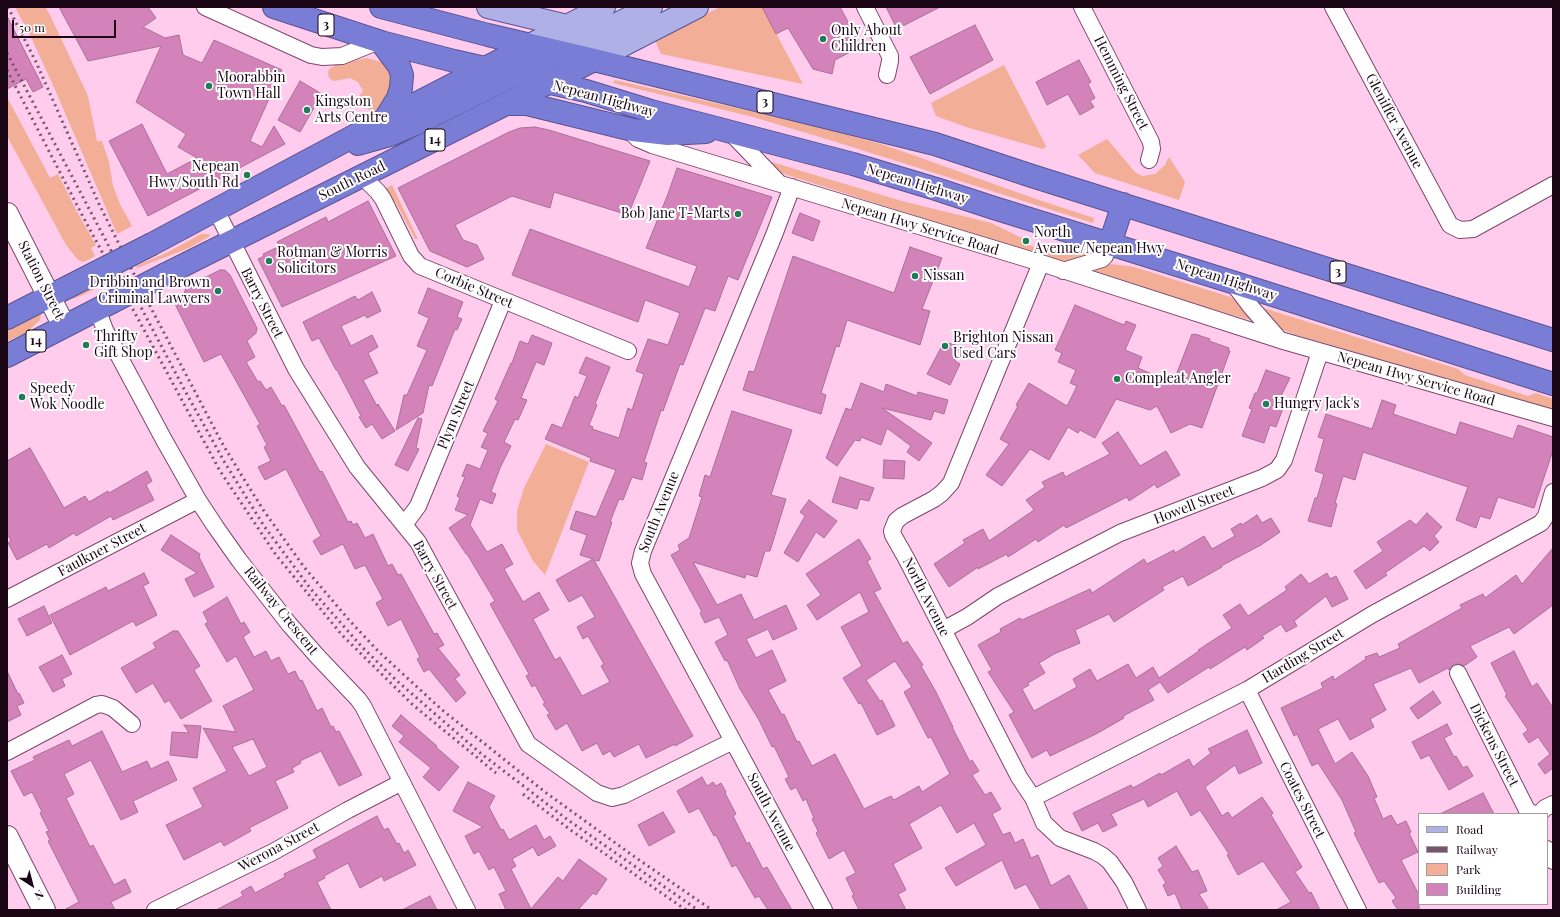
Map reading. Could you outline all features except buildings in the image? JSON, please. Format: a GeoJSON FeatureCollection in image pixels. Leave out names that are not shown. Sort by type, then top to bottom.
{"type":"FeatureCollection","features":[{"type":"Feature","properties":{"kind":"highway","name":"Nepean Highway"},"geometry":{"type":"LineString","coordinates":[[274,7],[380,41],[549,84],[586,91],[936,188],[994,208],[1553,384]]}},
{"type":"Feature","properties":{"kind":"highway","name":"3"},"geometry":{"type":"LineString","coordinates":[[381,7],[408,9],[423,19],[935,144],[1553,340]]}},
{"type":"Feature","properties":{"kind":"highway"},"geometry":{"type":"LineString","coordinates":[[380,41],[399,66],[402,75],[402,88],[398,98],[384,120]]}},
{"type":"Feature","properties":{"kind":"highway","name":"14"},"geometry":{"type":"LineString","coordinates":[[7,318],[152,244],[384,120],[530,45]]}},
{"type":"Feature","properties":{"kind":"highway"},"geometry":{"type":"LineString","coordinates":[[320,155],[401,130],[471,98],[561,52]]}},
{"type":"Feature","properties":{"kind":"highway","name":"South Road"},"geometry":{"type":"LineString","coordinates":[[7,356],[231,241],[549,84],[594,60]]}},
{"type":"Feature","properties":{"kind":"highway"},"geometry":{"type":"LineString","coordinates":[[507,104],[520,102],[633,130],[668,134],[727,131]]}},
{"type":"Feature","properties":{"kind":"highway"},"geometry":{"type":"LineString","coordinates":[[1110,244],[1123,204]]}},
{"type":"Feature","properties":{"kind":"main road"},"geometry":{"type":"LineString","coordinates":[[488,7],[567,26]]}},
{"type":"Feature","properties":{"kind":"main road","name":"14"},"geometry":{"type":"LineString","coordinates":[[530,45],[604,7]]}},
{"type":"Feature","properties":{"kind":"main road"},"geometry":{"type":"LineString","coordinates":[[561,52],[651,7]]}},
{"type":"Feature","properties":{"kind":"main road","name":"South Road"},"geometry":{"type":"LineString","coordinates":[[594,60],[697,7]]}},
{"type":"Feature","properties":{"kind":"main road","name":"Station Street"},"geometry":{"type":"LineString","coordinates":[[7,214],[64,326]]}},
{"type":"Feature","properties":{"kind":"main road"},"geometry":{"type":"LineString","coordinates":[[7,837],[13,864],[44,910]]}},
{"type":"Feature","properties":{"kind":"street"},"geometry":{"type":"LineString","coordinates":[[205,7],[311,55],[322,57],[342,56],[380,41]]}},
{"type":"Feature","properties":{"kind":"street"},"geometry":{"type":"LineString","coordinates":[[865,7],[890,56],[887,75]]}},
{"type":"Feature","properties":{"kind":"street","name":"Hemming Street"},"geometry":{"type":"LineString","coordinates":[[1082,7],[1151,142],[1152,149],[1149,160]]}},
{"type":"Feature","properties":{"kind":"street","name":"Gleniffer Avenue"},"geometry":{"type":"LineString","coordinates":[[1333,7],[1448,223],[1454,228],[1469,230],[1478,227],[1553,186]]}},
{"type":"Feature","properties":{"kind":"street","name":"Nepean Hwy Service Road"},"geometry":{"type":"LineString","coordinates":[[633,130],[635,136],[643,142],[1041,264],[1280,340],[1553,418]]}},
{"type":"Feature","properties":{"kind":"street","name":"Nepean Hwy Service Road"},"geometry":{"type":"LineString","coordinates":[[727,131],[785,185]]}},
{"type":"Feature","properties":{"kind":"street","name":"Corbie Street"},"geometry":{"type":"LineString","coordinates":[[362,176],[383,199],[414,260],[420,266],[628,351]]}},
{"type":"Feature","properties":{"kind":"street","name":"South Avenue"},"geometry":{"type":"LineString","coordinates":[[785,185],[774,235],[641,557],[640,563],[643,574],[824,910]]}},
{"type":"Feature","properties":{"kind":"street","name":"Barry Street"},"geometry":{"type":"LineString","coordinates":[[216,210],[296,369],[356,467],[418,542],[525,741],[597,793],[612,798],[624,796],[733,741]]}},
{"type":"Feature","properties":{"kind":"street"},"geometry":{"type":"LineString","coordinates":[[1061,271],[1080,267],[1102,259],[1105,256],[1110,244]]}},
{"type":"Feature","properties":{"kind":"street","name":"North Avenue"},"geometry":{"type":"LineString","coordinates":[[1041,264],[951,483],[934,499],[902,516],[896,521],[892,531],[893,536],[906,558],[1019,777],[1033,798],[1044,823],[1060,838],[1094,851],[1110,862],[1121,876],[1138,910]]}},
{"type":"Feature","properties":{"kind":"street"},"geometry":{"type":"LineString","coordinates":[[1232,282],[1250,307],[1280,340]]}},
{"type":"Feature","properties":{"kind":"street","name":"Plym Street"},"geometry":{"type":"LineString","coordinates":[[404,525],[418,506],[503,301]]}},
{"type":"Feature","properties":{"kind":"street","name":"Railway Crescent"},"geometry":{"type":"LineString","coordinates":[[103,306],[105,330],[198,500],[239,560],[277,609],[318,657],[358,699],[467,910]]}},
{"type":"Feature","properties":{"kind":"street","name":"Howell Street"},"geometry":{"type":"LineString","coordinates":[[940,626],[963,609],[998,596],[1120,534],[1262,478],[1277,470],[1284,460],[1320,352]]}},
{"type":"Feature","properties":{"kind":"street","name":"Harding Street"},"geometry":{"type":"LineString","coordinates":[[1033,798],[1247,690],[1373,614],[1541,523],[1546,516],[1553,492]]}},
{"type":"Feature","properties":{"kind":"street","name":"Faulkner Street"},"geometry":{"type":"LineString","coordinates":[[7,600],[198,500]]}},
{"type":"Feature","properties":{"kind":"street","name":"Dickens Street"},"geometry":{"type":"LineString","coordinates":[[1458,673],[1527,810],[1532,813]]}},
{"type":"Feature","properties":{"kind":"street","name":"Coates Street"},"geometry":{"type":"LineString","coordinates":[[1247,690],[1358,910]]}},
{"type":"Feature","properties":{"kind":"street"},"geometry":{"type":"LineString","coordinates":[[7,752],[96,705],[102,704],[113,708],[132,724]]}},
{"type":"Feature","properties":{"kind":"street","name":"Werona Street"},"geometry":{"type":"LineString","coordinates":[[155,910],[273,852],[402,782]]}},
{"type":"Feature","properties":{"kind":"street"},"geometry":{"type":"LineString","coordinates":[[1540,813],[1545,808],[1553,804]]}},
{"type":"Feature","properties":{"kind":"street"},"geometry":{"type":"LineString","coordinates":[[1548,851],[1553,861]]}},
{"type":"Feature","properties":{"kind":"green space"},"geometry":{"type":"Polygon","coordinates":[[[15,7],[45,7],[88,96],[97,141],[102,141],[109,162],[113,186],[120,204],[132,226],[117,234],[53,85],[15,7]]]}},
{"type":"Feature","properties":{"kind":"green space"},"geometry":{"type":"Polygon","coordinates":[[[720,7],[762,7],[803,84],[661,54],[655,40],[720,7]]]}},
{"type":"Feature","properties":{"kind":"green space"},"geometry":{"type":"Polygon","coordinates":[[[366,58],[386,63],[395,81],[383,106],[372,114],[359,96],[363,91],[358,82],[350,78],[334,81],[329,78],[328,73],[329,69],[335,65],[366,58]]]}},
{"type":"Feature","properties":{"kind":"green space"},"geometry":{"type":"Polygon","coordinates":[[[1004,65],[1046,146],[1043,149],[966,127],[936,116],[931,103],[1004,65]]]}},
{"type":"Feature","properties":{"kind":"green space"},"geometry":{"type":"Polygon","coordinates":[[[615,80],[815,126],[881,144],[1094,218],[1093,223],[753,117],[613,83],[615,80]]]}},
{"type":"Feature","properties":{"kind":"green space"},"geometry":{"type":"Polygon","coordinates":[[[7,97],[50,178],[58,174],[96,245],[91,248],[95,256],[88,260],[83,262],[78,260],[66,245],[7,136],[7,97]]]}},
{"type":"Feature","properties":{"kind":"green space"},"geometry":{"type":"Polygon","coordinates":[[[1107,139],[1135,172],[1142,176],[1155,174],[1165,165],[1169,157],[1185,182],[1179,200],[1095,173],[1078,155],[1107,139]]]}},
{"type":"Feature","properties":{"kind":"green space"},"geometry":{"type":"Polygon","coordinates":[[[765,160],[902,201],[991,223],[1026,240],[1025,244],[1045,250],[1046,246],[1070,247],[1090,254],[1069,262],[1063,262],[781,173],[765,160]]]}},
{"type":"Feature","properties":{"kind":"green space"},"geometry":{"type":"Polygon","coordinates":[[[392,185],[418,239],[415,239],[396,203],[385,189],[392,185]]]}},
{"type":"Feature","properties":{"kind":"green space"},"geometry":{"type":"Polygon","coordinates":[[[201,234],[209,234],[210,236],[189,248],[137,268],[136,266],[168,252],[201,234]]]}},
{"type":"Feature","properties":{"kind":"green space"},"geometry":{"type":"Polygon","coordinates":[[[1111,264],[1134,267],[1230,297],[1238,302],[1254,321],[1174,298],[1087,269],[1111,264]]]}},
{"type":"Feature","properties":{"kind":"green space"},"geometry":{"type":"Polygon","coordinates":[[[108,276],[110,282],[76,298],[70,298],[108,276]]]}},
{"type":"Feature","properties":{"kind":"green space"},"geometry":{"type":"Polygon","coordinates":[[[1257,306],[1458,369],[1465,375],[1528,396],[1536,393],[1553,399],[1553,409],[1296,335],[1281,329],[1269,320],[1257,306]]]}},
{"type":"Feature","properties":{"kind":"green space"},"geometry":{"type":"Polygon","coordinates":[[[38,313],[41,314],[40,320],[25,334],[7,341],[7,329],[38,313]]]}},
{"type":"Feature","properties":{"kind":"green space"},"geometry":{"type":"Polygon","coordinates":[[[546,444],[589,462],[545,575],[533,561],[517,530],[517,511],[524,488],[546,444]]]}},
{"type":"Feature","properties":{"kind":"railway"},"geometry":{"type":"LineString","coordinates":[[8,7],[36,62],[99,204],[151,308],[222,443],[264,511],[304,567],[349,620],[378,651],[441,709],[545,792],[632,855],[712,910]]}},
{"type":"Feature","properties":{"kind":"railway"},"geometry":{"type":"LineString","coordinates":[[7,53],[184,389],[225,463],[264,526],[310,588],[361,646],[396,680],[479,752],[568,820],[698,910]]}},
{"type":"Feature","properties":{"kind":"railway"},"geometry":{"type":"LineString","coordinates":[[7,70],[80,211],[220,471],[276,555],[342,635],[413,705],[496,773]]}},
{"type":"Feature","properties":{"kind":"railway"},"geometry":{"type":"LineString","coordinates":[[523,794],[572,831],[686,910]]}},
{"type":"Feature","properties":{"kind":"place","name":"Only About Children"},"geometry":{"type":"Point","coordinates":[823,39]}},
{"type":"Feature","properties":{"kind":"place","name":"Moorabbin Town Hall"},"geometry":{"type":"Point","coordinates":[209,86]}},
{"type":"Feature","properties":{"kind":"place","name":"Kingston Arts Centre"},"geometry":{"type":"Point","coordinates":[307,110]}},
{"type":"Feature","properties":{"kind":"place","name":"Nepean Hwy/South Rd"},"geometry":{"type":"Point","coordinates":[247,175]}},
{"type":"Feature","properties":{"kind":"place","name":"Bob Jane T-Marts"},"geometry":{"type":"Point","coordinates":[738,214]}},
{"type":"Feature","properties":{"kind":"place","name":"North Avenue/Nepean Hwy"},"geometry":{"type":"Point","coordinates":[1026,241]}},
{"type":"Feature","properties":{"kind":"place","name":"Rotman & Morris Solicitors"},"geometry":{"type":"Point","coordinates":[269,261]}},
{"type":"Feature","properties":{"kind":"place","name":"Nissan"},"geometry":{"type":"Point","coordinates":[915,276]}},
{"type":"Feature","properties":{"kind":"place","name":"Dribbin and Brown Criminal Lawyers"},"geometry":{"type":"Point","coordinates":[218,291]}},
{"type":"Feature","properties":{"kind":"place","name":"Thrifty Gift Shop"},"geometry":{"type":"Point","coordinates":[86,345]}},
{"type":"Feature","properties":{"kind":"place","name":"Brighton Nissan Used Cars"},"geometry":{"type":"Point","coordinates":[945,346]}},
{"type":"Feature","properties":{"kind":"place","name":"Compleat Angler"},"geometry":{"type":"Point","coordinates":[1117,379]}},
{"type":"Feature","properties":{"kind":"place","name":"Speedy Wok Noodle"},"geometry":{"type":"Point","coordinates":[22,397]}},
{"type":"Feature","properties":{"kind":"place","name":"Hungry Jack's"},"geometry":{"type":"Point","coordinates":[1266,404]}}]}
